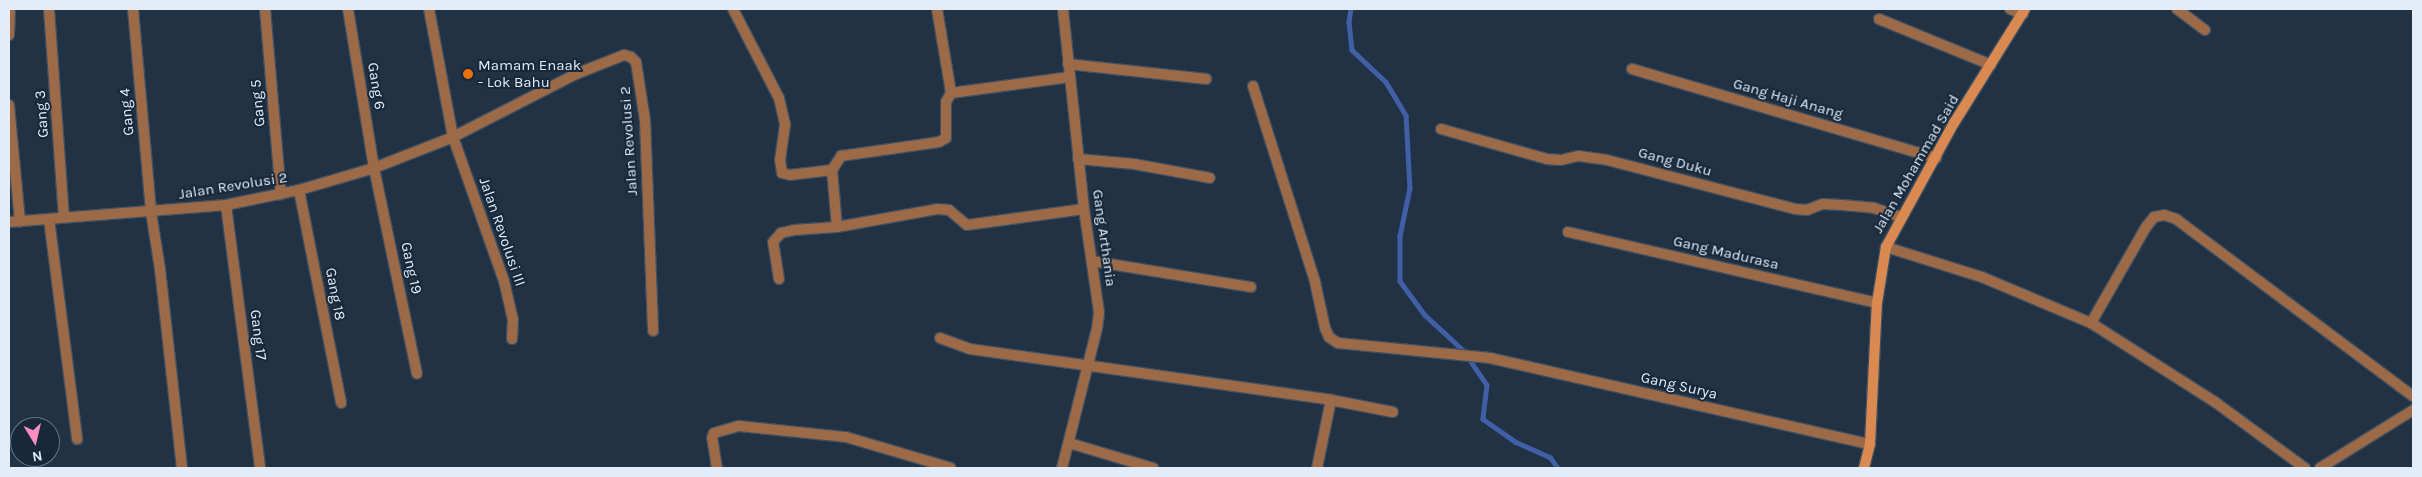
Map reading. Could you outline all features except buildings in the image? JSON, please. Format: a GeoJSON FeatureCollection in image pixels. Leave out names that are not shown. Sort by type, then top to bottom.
{"type":"FeatureCollection","features":[{"type":"Feature","properties":{"kind":"street"},"geometry":{"type":"LineString","coordinates":[[9,35],[10,9]]}},
{"type":"Feature","properties":{"kind":"street","name":"Gang 3"},"geometry":{"type":"LineString","coordinates":[[49,9],[64,217]]}},
{"type":"Feature","properties":{"kind":"street","name":"Gang 4"},"geometry":{"type":"LineString","coordinates":[[133,9],[151,212],[160,269],[182,468]]}},
{"type":"Feature","properties":{"kind":"street","name":"Gang 5"},"geometry":{"type":"LineString","coordinates":[[265,9],[281,194]]}},
{"type":"Feature","properties":{"kind":"street","name":"Gang 6"},"geometry":{"type":"LineString","coordinates":[[348,9],[374,168]]}},
{"type":"Feature","properties":{"kind":"street"},"geometry":{"type":"LineString","coordinates":[[429,9],[453,137]]}},
{"type":"Feature","properties":{"kind":"street"},"geometry":{"type":"LineString","coordinates":[[733,9],[779,98],[786,125],[780,170],[784,174],[790,175],[832,170]]}},
{"type":"Feature","properties":{"kind":"street"},"geometry":{"type":"LineString","coordinates":[[837,227],[832,170],[841,156],[939,142],[946,138],[946,102],[951,93],[938,9]]}},
{"type":"Feature","properties":{"kind":"street","name":"Gang Arthania"},"geometry":{"type":"LineString","coordinates":[[1062,468],[1088,366],[1099,312],[1078,159],[1064,9]]}},
{"type":"Feature","properties":{"kind":"street"},"geometry":{"type":"LineString","coordinates":[[2010,9],[2024,11]]}},
{"type":"Feature","properties":{"kind":"street"},"geometry":{"type":"LineString","coordinates":[[2177,9],[2205,30]]}},
{"type":"Feature","properties":{"kind":"street","name":"Jalan Mohammad Said"},"geometry":{"type":"LineString","coordinates":[[1864,468],[1870,444],[1877,303],[1886,247],[1901,217],[2024,11]]}},
{"type":"Feature","properties":{"kind":"street"},"geometry":{"type":"LineString","coordinates":[[1879,19],[1991,65]]}},
{"type":"Feature","properties":{"kind":"street","name":"Jalan Revolusi 2"},"geometry":{"type":"LineString","coordinates":[[9,222],[226,205],[300,190],[374,168],[453,137],[576,74],[624,56],[631,57],[636,62],[640,80],[645,120],[653,331]]}},
{"type":"Feature","properties":{"kind":"street"},"geometry":{"type":"LineString","coordinates":[[1068,64],[1206,79]]}},
{"type":"Feature","properties":{"kind":"street","name":"Gang Haji Anang"},"geometry":{"type":"LineString","coordinates":[[1632,69],[1936,158]]}},
{"type":"Feature","properties":{"kind":"street"},"geometry":{"type":"LineString","coordinates":[[951,93],[1070,77]]}},
{"type":"Feature","properties":{"kind":"street","name":"Gang Surya"},"geometry":{"type":"LineString","coordinates":[[1253,86],[1315,282],[1329,337],[1338,344],[1482,356],[1870,444]]}},
{"type":"Feature","properties":{"kind":"street"},"geometry":{"type":"LineString","coordinates":[[9,105],[20,221]]}},
{"type":"Feature","properties":{"kind":"street","name":"Gang Duku"},"geometry":{"type":"LineString","coordinates":[[1441,129],[1547,159],[1560,160],[1579,156],[1607,160],[1794,209],[1807,210],[1829,204],[1874,208],[1901,217]]}},
{"type":"Feature","properties":{"kind":"street","name":"Jalan Revolusi III"},"geometry":{"type":"LineString","coordinates":[[453,137],[504,281],[513,320],[512,339]]}},
{"type":"Feature","properties":{"kind":"street"},"geometry":{"type":"LineString","coordinates":[[1078,159],[1134,164],[1210,178]]}},
{"type":"Feature","properties":{"kind":"street","name":"Gang 19"},"geometry":{"type":"LineString","coordinates":[[374,168],[416,374]]}},
{"type":"Feature","properties":{"kind":"street","name":"Gang 18"},"geometry":{"type":"LineString","coordinates":[[300,190],[341,403]]}},
{"type":"Feature","properties":{"kind":"street","name":"Gang 17"},"geometry":{"type":"LineString","coordinates":[[226,205],[260,468]]}},
{"type":"Feature","properties":{"kind":"street"},"geometry":{"type":"LineString","coordinates":[[779,279],[773,242],[781,233],[794,230],[837,227],[938,209],[949,210],[967,224],[1084,209]]}},
{"type":"Feature","properties":{"kind":"street"},"geometry":{"type":"LineString","coordinates":[[2091,323],[2146,227],[2154,217],[2164,215],[2176,219],[2413,396]]}},
{"type":"Feature","properties":{"kind":"street"},"geometry":{"type":"LineString","coordinates":[[49,218],[77,439]]}},
{"type":"Feature","properties":{"kind":"street","name":"Gang Madurasa"},"geometry":{"type":"LineString","coordinates":[[1568,232],[1877,303]]}},
{"type":"Feature","properties":{"kind":"street"},"geometry":{"type":"LineString","coordinates":[[1886,247],[1982,277],[2091,323],[2215,402],[2305,468]]}},
{"type":"Feature","properties":{"kind":"street"},"geometry":{"type":"LineString","coordinates":[[1092,261],[1251,287]]}},
{"type":"Feature","properties":{"kind":"street"},"geometry":{"type":"LineString","coordinates":[[940,338],[970,349],[1331,400],[1393,412]]}},
{"type":"Feature","properties":{"kind":"street"},"geometry":{"type":"LineString","coordinates":[[1317,468],[1331,400]]}},
{"type":"Feature","properties":{"kind":"street"},"geometry":{"type":"LineString","coordinates":[[2320,468],[2413,410]]}},
{"type":"Feature","properties":{"kind":"street"},"geometry":{"type":"LineString","coordinates":[[717,468],[714,433],[739,426],[846,437],[951,468]]}},
{"type":"Feature","properties":{"kind":"street"},"geometry":{"type":"LineString","coordinates":[[1069,443],[1153,468]]}},
{"type":"Feature","properties":{"kind":"waterway"},"geometry":{"type":"LineString","coordinates":[[1351,9],[1349,22],[1352,50],[1386,82],[1406,115],[1410,188],[1400,236],[1400,281],[1425,315],[1463,350],[1487,385],[1483,419],[1516,442],[1550,457],[1558,468]]}},
{"type":"Feature","properties":{"kind":"place","name":"Mamam Enaak - Lok Bahu"},"geometry":{"type":"Point","coordinates":[468,74]}}]}
